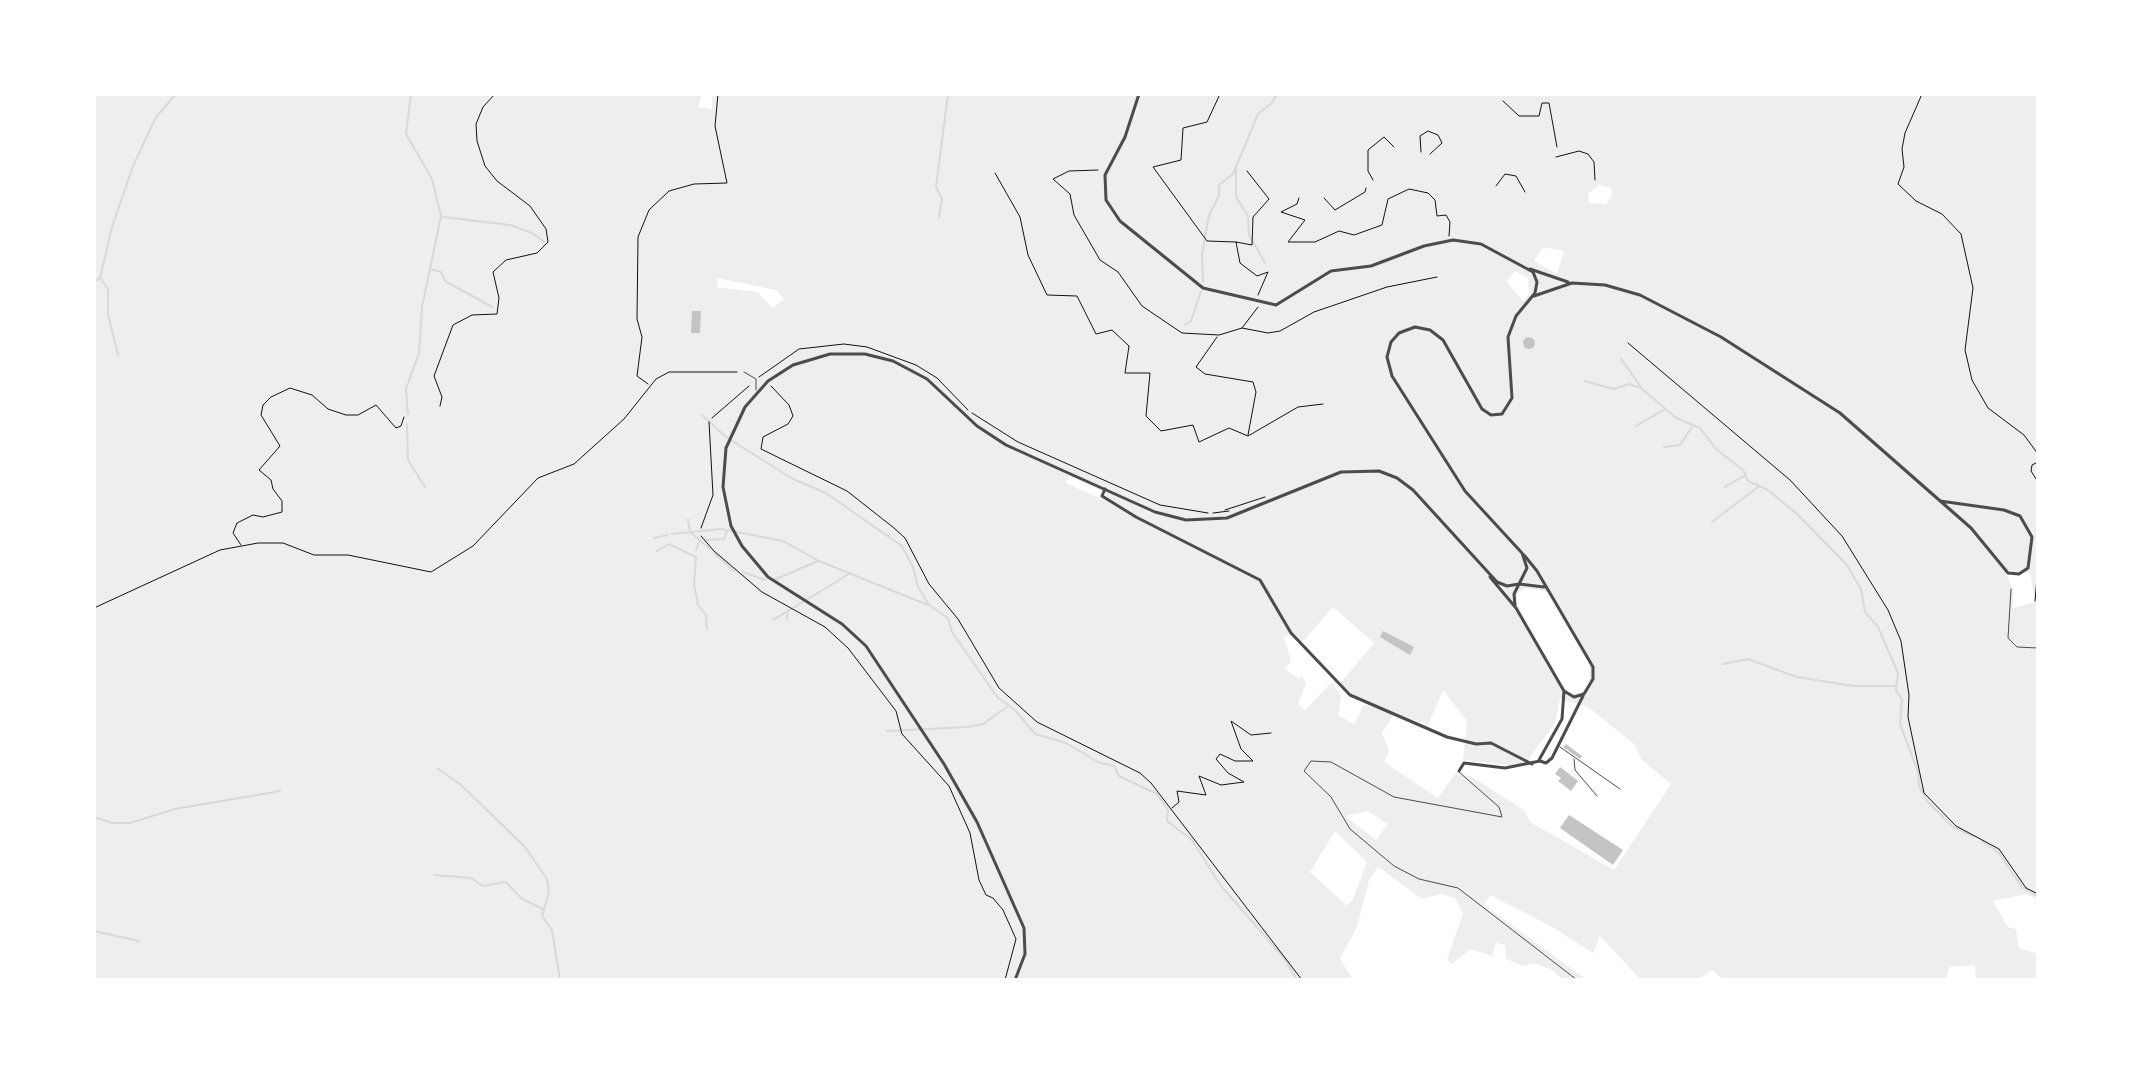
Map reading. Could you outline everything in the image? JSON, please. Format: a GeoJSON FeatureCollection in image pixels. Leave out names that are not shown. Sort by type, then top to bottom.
{"type":"FeatureCollection","features":[{"type":"Feature","properties":{"kind":"street"},"geometry":{"type":"LineString","coordinates":[[1139,94],[1125,137],[1105,175],[1106,200],[1120,221],[1199,286],[1264,304],[1283,302],[1331,271],[1371,266],[1449,240],[1481,244],[1530,269],[1572,283],[1605,285],[1640,295],[1748,351],[1840,413],[1984,542],[2008,573],[2016,575],[2027,570],[2032,537],[2020,516],[1940,501]]}},
{"type":"Feature","properties":{"kind":"street"},"geometry":{"type":"LineString","coordinates":[[1459,771],[1464,763],[1505,768],[1549,761],[1559,747],[1569,718],[1589,687],[1593,667],[1548,589],[1522,553],[1465,491],[1392,376],[1387,357],[1391,342],[1399,333],[1415,327],[1430,330],[1443,340],[1482,409],[1491,415],[1502,414],[1512,398],[1507,351],[1509,331],[1519,312],[1533,297],[1537,285],[1530,269]]}},
{"type":"Feature","properties":{"kind":"street"},"geometry":{"type":"LineString","coordinates":[[1533,297],[1572,283]]}},
{"type":"Feature","properties":{"kind":"street"},"geometry":{"type":"LineString","coordinates":[[1015,980],[1025,959],[1026,939],[965,799],[917,722],[866,646],[842,624],[796,598],[759,568],[731,526],[723,487],[726,448],[735,424],[757,391],[793,365],[830,354],[865,354],[893,361],[935,385],[991,436],[1163,515],[1210,521],[1237,515],[1341,472],[1379,471],[1413,490],[1488,574],[1516,608],[1564,691],[1562,719],[1540,753],[1540,761]]}},
{"type":"Feature","properties":{"kind":"street"},"geometry":{"type":"LineString","coordinates":[[1105,489],[1102,496],[1136,517],[1260,580],[1289,631],[1350,695],[1447,737],[1476,744],[1491,743],[1532,764]]}},
{"type":"Feature","properties":{"kind":"street"},"geometry":{"type":"LineString","coordinates":[[1516,608],[1513,596],[1527,566],[1522,553]]}},
{"type":"Feature","properties":{"kind":"street"},"geometry":{"type":"LineString","coordinates":[[1488,574],[1504,586],[1536,584],[1548,589]]}},
{"type":"Feature","properties":{"kind":"street"},"geometry":{"type":"LineString","coordinates":[[1564,691],[1577,697],[1589,687]]}},
{"type":"Feature","properties":{"kind":"lane"},"geometry":{"type":"LineString","coordinates":[[744,372],[756,379],[757,391]]}},
{"type":"Feature","properties":{"kind":"lane"},"geometry":{"type":"LineString","coordinates":[[2011,589],[2008,638],[2017,647],[2038,648]]}},
{"type":"Feature","properties":{"kind":"lane"},"geometry":{"type":"LineString","coordinates":[[1559,747],[1620,789]]}},
{"type":"Feature","properties":{"kind":"lane"},"geometry":{"type":"LineString","coordinates":[[1574,758],[1575,770],[1597,796]]}},
{"type":"Feature","properties":{"kind":"lane"},"geometry":{"type":"LineString","coordinates":[[1459,771],[1499,807],[1502,817],[1394,797],[1331,762],[1311,761],[1304,771],[1331,797],[1350,829],[1394,866],[1419,879],[1458,888],[1562,965],[1577,980]]}},
{"type":"Feature","properties":{"kind":"path"},"geometry":{"type":"LineString","coordinates":[[440,406],[442,397],[434,376],[453,325],[472,315],[497,314],[499,298],[493,272],[506,260],[537,253],[548,242],[546,229],[530,206],[497,181],[485,166],[477,141],[476,124],[483,107],[495,94]]}},
{"type":"Feature","properties":{"kind":"path"},"geometry":{"type":"LineString","coordinates":[[650,385],[637,376],[642,337],[637,319],[636,244],[649,210],[663,195],[694,184],[727,183],[715,126],[718,94]]}},
{"type":"Feature","properties":{"kind":"path"},"geometry":{"type":"LineString","coordinates":[[1220,94],[1207,122],[1183,128],[1181,160],[1153,167],[1207,241],[1252,245],[1253,217],[1269,199],[1247,171]]}},
{"type":"Feature","properties":{"kind":"path"},"geometry":{"type":"LineString","coordinates":[[1922,94],[1905,133],[1904,167],[1898,184],[1916,201],[1942,214],[1961,234],[1973,288],[1965,350],[1972,380],[1988,408],[2024,435],[2038,454]]}},
{"type":"Feature","properties":{"kind":"path"},"geometry":{"type":"LineString","coordinates":[[1503,101],[1519,116],[1539,116],[1542,103],[1549,103],[1557,147]]}},
{"type":"Feature","properties":{"kind":"path"},"geometry":{"type":"LineString","coordinates":[[1421,152],[1420,136],[1428,131],[1438,135],[1442,143],[1430,154]]}},
{"type":"Feature","properties":{"kind":"path"},"geometry":{"type":"LineString","coordinates":[[1373,180],[1368,171],[1368,150],[1384,137],[1394,147]]}},
{"type":"Feature","properties":{"kind":"path"},"geometry":{"type":"LineString","coordinates":[[1556,157],[1579,151],[1588,154],[1594,162],[1595,180]]}},
{"type":"Feature","properties":{"kind":"path"},"geometry":{"type":"LineString","coordinates":[[1098,170],[1069,171],[1053,179],[1070,194],[1074,215],[1100,260],[1118,272],[1129,292],[1169,327],[1182,333],[1219,335],[1242,328],[1268,333],[1280,331],[1314,312],[1387,287],[1437,277]]}},
{"type":"Feature","properties":{"kind":"path"},"geometry":{"type":"LineString","coordinates":[[995,173],[1020,217],[1028,255],[1047,295],[1077,296],[1096,334],[1112,330],[1129,346],[1125,373],[1150,373],[1146,416],[1161,431],[1193,425],[1199,442],[1229,428],[1248,436]]}},
{"type":"Feature","properties":{"kind":"path"},"geometry":{"type":"LineString","coordinates":[[1496,186],[1505,174],[1516,176],[1525,192]]}},
{"type":"Feature","properties":{"kind":"path"},"geometry":{"type":"LineString","coordinates":[[1324,198],[1335,210],[1365,192],[1366,188]]}},
{"type":"Feature","properties":{"kind":"path"},"geometry":{"type":"LineString","coordinates":[[1299,198],[1297,204],[1281,212],[1305,220],[1288,242],[1315,242],[1339,231],[1354,235],[1382,225],[1388,199],[1409,189],[1428,193],[1435,200],[1437,216],[1446,215],[1450,222],[1449,240]]}},
{"type":"Feature","properties":{"kind":"path"},"geometry":{"type":"LineString","coordinates":[[1236,242],[1240,263],[1257,276],[1268,272],[1254,302]]}},
{"type":"Feature","properties":{"kind":"path"},"geometry":{"type":"LineString","coordinates":[[1242,328],[1251,312],[1264,304]]}},
{"type":"Feature","properties":{"kind":"path"},"geometry":{"type":"LineString","coordinates":[[1219,335],[1196,367],[1205,374],[1253,382],[1256,392],[1248,436]]}},
{"type":"Feature","properties":{"kind":"path"},"geometry":{"type":"LineString","coordinates":[[1628,343],[1790,480],[1842,536],[1888,610],[1901,641],[1909,695],[1908,717],[1924,793],[1956,826],[1999,849],[2026,888],[2038,894]]}},
{"type":"Feature","properties":{"kind":"path"},"geometry":{"type":"LineString","coordinates":[[712,418],[756,379],[794,352],[808,347],[844,344],[885,351],[937,378],[971,413],[1018,442],[1160,505],[1198,513],[1229,511]]}},
{"type":"Feature","properties":{"kind":"path"},"geometry":{"type":"LineString","coordinates":[[94,608],[220,550],[283,543],[314,555],[348,555],[431,572],[473,546],[538,478],[574,464],[624,419],[650,385],[669,372],[744,372]]}},
{"type":"Feature","properties":{"kind":"path"},"geometry":{"type":"LineString","coordinates":[[768,381],[789,405],[793,416],[788,424],[763,437],[761,449],[847,491],[905,538],[929,584],[958,619],[999,688],[1037,722],[1140,773],[1302,980]]}},
{"type":"Feature","properties":{"kind":"path"},"geometry":{"type":"LineString","coordinates":[[242,548],[233,533],[237,523],[253,515],[263,517],[282,512],[280,496],[273,489],[271,480],[259,470],[280,446],[261,415],[263,405],[271,397],[290,388],[312,395],[340,414],[358,415],[376,405],[396,428],[401,426],[404,417]]}},
{"type":"Feature","properties":{"kind":"path"},"geometry":{"type":"LineString","coordinates":[[1248,436],[1298,407],[1323,404]]}},
{"type":"Feature","properties":{"kind":"path"},"geometry":{"type":"LineString","coordinates":[[701,528],[713,495],[709,422]]}},
{"type":"Feature","properties":{"kind":"path"},"geometry":{"type":"LineString","coordinates":[[2038,462],[2031,471],[2038,482]]}},
{"type":"Feature","properties":{"kind":"path"},"geometry":{"type":"LineString","coordinates":[[1222,511],[1266,496]]}},
{"type":"Feature","properties":{"kind":"path"},"geometry":{"type":"LineString","coordinates":[[701,536],[737,571],[792,611],[825,627],[848,648],[896,711],[902,734],[949,786],[970,833],[979,880],[986,895],[1003,910],[1015,935],[1005,980]]}},
{"type":"Feature","properties":{"kind":"path"},"geometry":{"type":"LineString","coordinates":[[2035,601],[2038,567]]}},
{"type":"Feature","properties":{"kind":"path"},"geometry":{"type":"LineString","coordinates":[[1171,809],[1179,802],[1177,791],[1206,795],[1199,776],[1221,785],[1244,782],[1228,773],[1216,759],[1220,754],[1235,761],[1253,761],[1241,749],[1231,721],[1251,735],[1271,733]]}},
{"type":"Feature","properties":{"kind":"shaded area"},"geometry":{"type":"Polygon","coordinates":[[[94,94],[702,94],[698,107],[712,109],[712,94],[2038,94],[2038,900],[2027,894],[1993,901],[2008,927],[2016,929],[2019,948],[2038,954],[2038,980],[1976,980],[1975,965],[1949,967],[1946,980],[1724,980],[1712,970],[1697,980],[1641,980],[1600,936],[1593,953],[1554,928],[1490,895],[1484,905],[1587,980],[1563,980],[1551,969],[1533,963],[1523,966],[1506,959],[1505,945],[1496,943],[1492,956],[1471,949],[1452,964],[1447,960],[1463,913],[1455,898],[1441,894],[1422,899],[1378,867],[1369,880],[1357,927],[1340,959],[1353,980],[94,980],[94,94]],[[1599,185],[1588,194],[1589,203],[1606,204],[1612,195],[1611,188],[1599,185]],[[1543,247],[1534,261],[1557,274],[1564,251],[1543,247]],[[1514,271],[1507,282],[1523,301],[1529,294],[1528,278],[1514,271]],[[717,278],[717,287],[757,292],[773,308],[784,299],[776,290],[717,278]],[[1069,476],[1066,483],[1101,499],[1107,494],[1069,476]],[[2030,572],[2006,574],[2013,589],[2013,608],[2035,602],[2030,572]],[[1526,588],[1519,592],[1516,601],[1534,639],[1563,687],[1571,694],[1581,693],[1589,684],[1590,664],[1548,592],[1526,588]],[[1333,607],[1301,644],[1293,634],[1284,637],[1291,661],[1285,669],[1300,680],[1301,675],[1306,683],[1298,704],[1305,710],[1332,682],[1341,696],[1338,715],[1354,724],[1364,705],[1394,714],[1382,733],[1389,751],[1384,762],[1438,798],[1455,774],[1470,776],[1524,810],[1530,822],[1614,870],[1671,784],[1642,760],[1634,744],[1588,707],[1560,699],[1555,723],[1528,760],[1517,766],[1463,760],[1467,721],[1443,690],[1428,725],[1369,704],[1339,685],[1374,643],[1333,607]],[[1367,811],[1345,816],[1376,840],[1388,824],[1367,811]],[[1335,831],[1310,872],[1347,906],[1353,899],[1367,862],[1335,831]]]}},
{"type":"Feature","properties":{"kind":"building"},"geometry":{"type":"Polygon","coordinates":[[[692,311],[701,311],[700,333],[691,333],[692,311]]]}},
{"type":"Feature","properties":{"kind":"building"},"geometry":{"type":"Polygon","coordinates":[[[1524,338],[1534,338],[1534,348],[1524,348],[1524,338]]]}},
{"type":"Feature","properties":{"kind":"building"},"geometry":{"type":"Polygon","coordinates":[[[1383,631],[1414,647],[1410,655],[1380,637],[1383,631]]]}},
{"type":"Feature","properties":{"kind":"building"},"geometry":{"type":"Polygon","coordinates":[[[1566,744],[1582,756],[1580,759],[1563,747],[1566,744]]]}},
{"type":"Feature","properties":{"kind":"building"},"geometry":{"type":"Polygon","coordinates":[[[1560,767],[1578,781],[1571,791],[1558,781],[1561,778],[1555,774],[1560,767]]]}},
{"type":"Feature","properties":{"kind":"building"},"geometry":{"type":"Polygon","coordinates":[[[1569,815],[1623,850],[1613,865],[1560,828],[1569,815]]]}},
{"type":"Feature","properties":{"kind":"waterway"},"geometry":{"type":"LineString","coordinates":[[94,282],[100,278],[112,227],[133,166],[156,117],[176,94]]}},
{"type":"Feature","properties":{"kind":"waterway"},"geometry":{"type":"LineString","coordinates":[[408,414],[406,389],[419,353],[422,307],[441,216],[432,179],[406,134],[411,94]]}},
{"type":"Feature","properties":{"kind":"waterway"},"geometry":{"type":"LineString","coordinates":[[939,217],[942,199],[936,187],[948,94]]}},
{"type":"Feature","properties":{"kind":"waterway"},"geometry":{"type":"LineString","coordinates":[[1203,282],[1202,254],[1209,215],[1219,196],[1219,185],[1233,174],[1258,114],[1273,102],[1276,94]]}},
{"type":"Feature","properties":{"kind":"waterway"},"geometry":{"type":"LineString","coordinates":[[1236,168],[1236,197],[1248,216],[1249,235],[1265,263]]}},
{"type":"Feature","properties":{"kind":"waterway"},"geometry":{"type":"LineString","coordinates":[[443,217],[510,225],[532,233],[545,242]]}},
{"type":"Feature","properties":{"kind":"waterway"},"geometry":{"type":"LineString","coordinates":[[430,269],[441,272],[445,281],[492,307]]}},
{"type":"Feature","properties":{"kind":"waterway"},"geometry":{"type":"LineString","coordinates":[[101,279],[108,289],[108,314],[118,355]]}},
{"type":"Feature","properties":{"kind":"waterway"},"geometry":{"type":"LineString","coordinates":[[1184,325],[1191,321],[1201,291]]}},
{"type":"Feature","properties":{"kind":"waterway"},"geometry":{"type":"LineString","coordinates":[[1621,359],[1641,387]]}},
{"type":"Feature","properties":{"kind":"waterway"},"geometry":{"type":"LineString","coordinates":[[1584,381],[1614,389],[1629,384],[1641,388],[1676,418],[1700,428],[1716,449],[1743,470],[1748,481],[1768,490],[1797,514],[1847,565],[1861,589],[1865,612],[1878,627],[1898,673],[1896,690],[1902,700],[1900,724],[1918,772],[1919,786],[1927,801],[1953,827],[1973,836]]}},
{"type":"Feature","properties":{"kind":"waterway"},"geometry":{"type":"LineString","coordinates":[[1636,426],[1665,409]]}},
{"type":"Feature","properties":{"kind":"waterway"},"geometry":{"type":"LineString","coordinates":[[702,415],[726,437],[793,479],[826,493],[902,546],[913,567],[918,587],[929,605],[948,618],[952,632],[998,698],[1014,709],[1035,734],[1066,743],[1098,762],[1114,766],[1119,776],[1157,794],[1168,810],[1167,821],[1192,840],[1221,886],[1284,958],[1297,980]]}},
{"type":"Feature","properties":{"kind":"waterway"},"geometry":{"type":"LineString","coordinates":[[407,424],[408,460],[425,487]]}},
{"type":"Feature","properties":{"kind":"waterway"},"geometry":{"type":"LineString","coordinates":[[1664,447],[1680,445],[1692,427]]}},
{"type":"Feature","properties":{"kind":"waterway"},"geometry":{"type":"LineString","coordinates":[[1725,487],[1744,476]]}},
{"type":"Feature","properties":{"kind":"waterway"},"geometry":{"type":"LineString","coordinates":[[1712,522],[1758,487]]}},
{"type":"Feature","properties":{"kind":"waterway"},"geometry":{"type":"LineString","coordinates":[[688,519],[690,532],[710,549]]}},
{"type":"Feature","properties":{"kind":"waterway"},"geometry":{"type":"LineString","coordinates":[[672,534],[721,529],[783,541],[819,561],[928,605]]}},
{"type":"Feature","properties":{"kind":"waterway"},"geometry":{"type":"LineString","coordinates":[[707,540],[724,539],[727,531]]}},
{"type":"Feature","properties":{"kind":"waterway"},"geometry":{"type":"LineString","coordinates":[[654,538],[668,535]]}},
{"type":"Feature","properties":{"kind":"waterway"},"geometry":{"type":"LineString","coordinates":[[696,550],[700,540]]}},
{"type":"Feature","properties":{"kind":"waterway"},"geometry":{"type":"LineString","coordinates":[[657,551],[669,544],[696,557],[694,584],[698,605],[706,615],[707,629]]}},
{"type":"Feature","properties":{"kind":"waterway"},"geometry":{"type":"LineString","coordinates":[[714,553],[734,571]]}},
{"type":"Feature","properties":{"kind":"waterway"},"geometry":{"type":"LineString","coordinates":[[776,579],[818,561]]}},
{"type":"Feature","properties":{"kind":"waterway"},"geometry":{"type":"LineString","coordinates":[[743,572],[765,580]]}},
{"type":"Feature","properties":{"kind":"waterway"},"geometry":{"type":"LineString","coordinates":[[773,620],[849,574]]}},
{"type":"Feature","properties":{"kind":"waterway"},"geometry":{"type":"LineString","coordinates":[[787,620],[788,610]]}},
{"type":"Feature","properties":{"kind":"waterway"},"geometry":{"type":"LineString","coordinates":[[1723,664],[1748,659],[1797,677],[1853,686],[1896,686]]}},
{"type":"Feature","properties":{"kind":"waterway"},"geometry":{"type":"LineString","coordinates":[[887,731],[983,724],[1008,706]]}},
{"type":"Feature","properties":{"kind":"waterway"},"geometry":{"type":"LineString","coordinates":[[437,768],[458,783]]}},
{"type":"Feature","properties":{"kind":"waterway"},"geometry":{"type":"LineString","coordinates":[[458,782],[525,847],[547,879],[549,892],[542,916],[552,930],[560,980]]}},
{"type":"Feature","properties":{"kind":"waterway"},"geometry":{"type":"LineString","coordinates":[[94,817],[112,823],[130,823],[175,809],[280,791]]}},
{"type":"Feature","properties":{"kind":"waterway"},"geometry":{"type":"LineString","coordinates":[[1982,841],[1998,852],[2022,887],[2038,897]]}},
{"type":"Feature","properties":{"kind":"waterway"},"geometry":{"type":"LineString","coordinates":[[434,875],[471,878],[483,886],[506,882],[522,899],[543,909]]}},
{"type":"Feature","properties":{"kind":"waterway"},"geometry":{"type":"LineString","coordinates":[[94,931],[139,941]]}}]}
